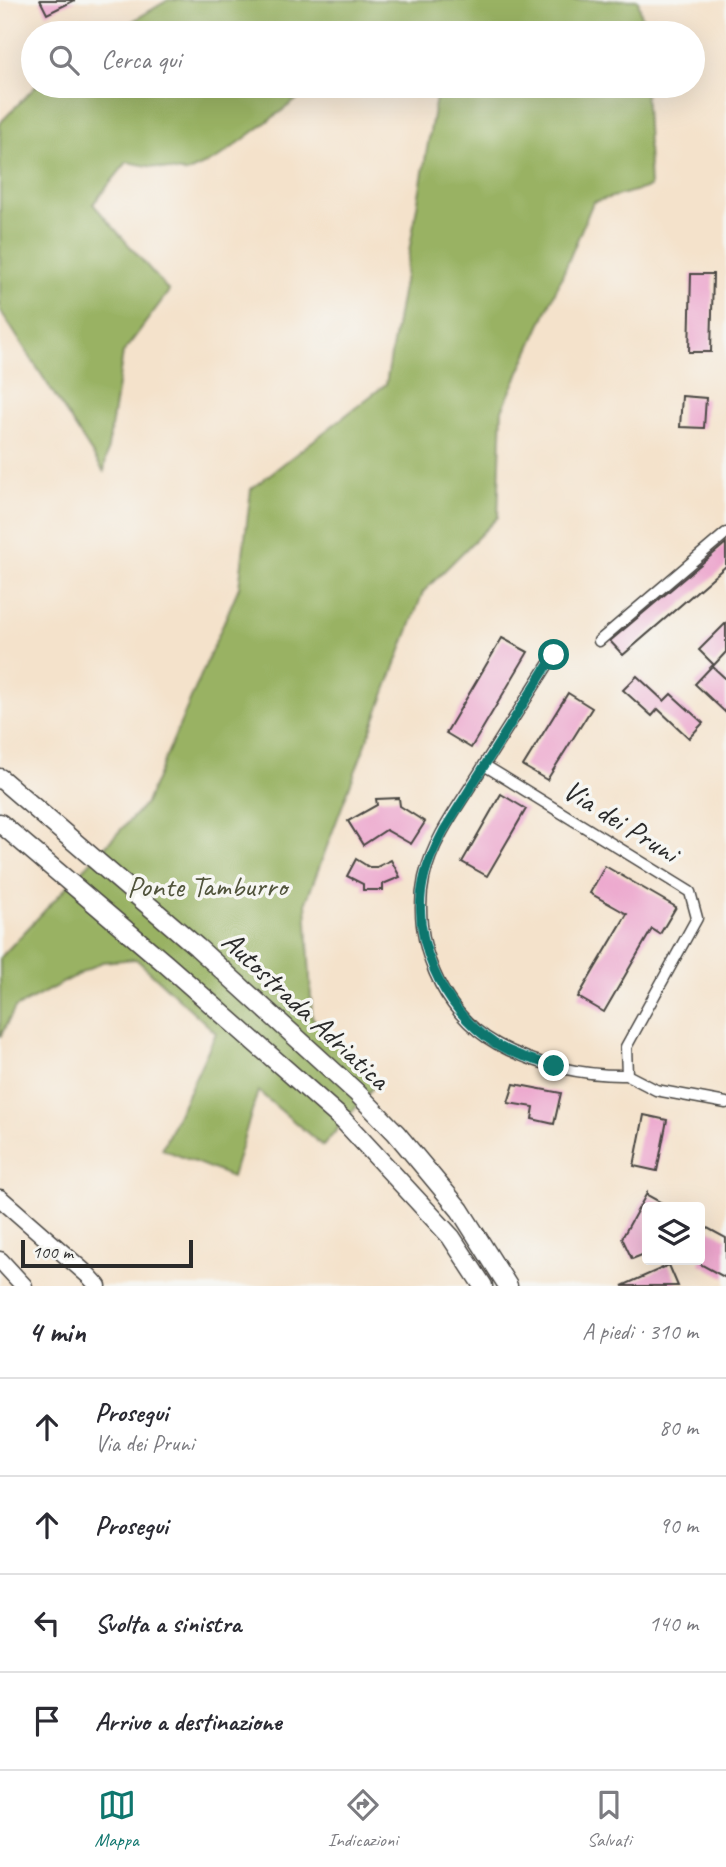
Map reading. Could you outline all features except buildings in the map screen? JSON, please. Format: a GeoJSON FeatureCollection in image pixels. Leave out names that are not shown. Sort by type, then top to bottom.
{"type":"FeatureCollection","features":[{"type":"Feature","properties":{"kind":"highway","name":"Autostrada Adriatica"},"geometry":{"type":"LineString","coordinates":[[0,778],[197,947],[356,1092],[396,1133],[460,1210],[508,1286]]}},
{"type":"Feature","properties":{"kind":"highway","name":"Autostrada Adriatica"},"geometry":{"type":"LineString","coordinates":[[0,823],[343,1120],[451,1237],[483,1286]]}},
{"type":"Feature","properties":{"kind":"highway"},"geometry":{"type":"LineString","coordinates":[[0,1198],[98,1286]]}},
{"type":"Feature","properties":{"kind":"highway"},"geometry":{"type":"LineString","coordinates":[[0,1260],[24,1286]]}},
{"type":"Feature","properties":{"kind":"street"},"geometry":{"type":"LineString","coordinates":[[599,641],[726,533]]}},
{"type":"Feature","properties":{"kind":"street"},"geometry":{"type":"LineString","coordinates":[[554,655],[444,830],[432,854],[421,900],[423,935],[432,964],[446,994],[468,1022],[496,1044],[554,1066],[607,1075],[627,1075],[656,1090],[726,1103]]}},
{"type":"Feature","properties":{"kind":"street","name":"Via dei Pruni"},"geometry":{"type":"LineString","coordinates":[[484,765],[690,892],[697,918],[626,1046],[627,1075]]}},
{"type":"Feature","properties":{"kind":"green space"},"geometry":{"type":"Polygon","coordinates":[[[168,0],[638,0],[643,21],[133,21],[168,0]]]}},
{"type":"Feature","properties":{"kind":"green space"},"geometry":{"type":"Polygon","coordinates":[[[24,98],[299,98],[217,159],[186,173],[127,162],[93,204],[169,291],[123,353],[104,472],[0,310],[0,123],[24,98]]]}},
{"type":"Feature","properties":{"kind":"green space","name":"Ponte Tamburro"},"geometry":{"type":"Polygon","coordinates":[[[436,98],[646,98],[650,187],[593,202],[502,410],[498,517],[423,592],[306,902],[312,1017],[376,1084],[323,1146],[258,1091],[232,1177],[162,1149],[216,1033],[136,959],[102,962],[15,1008],[0,1037],[0,958],[146,803],[239,587],[251,489],[386,384],[436,98]]]}},
{"type":"Feature","properties":{"kind":"route"},"geometry":{"type":"LineString","coordinates":[[554,655],[444,830],[432,854],[421,900],[423,935],[432,964],[446,994],[468,1022],[496,1044],[554,1066]]}}]}
